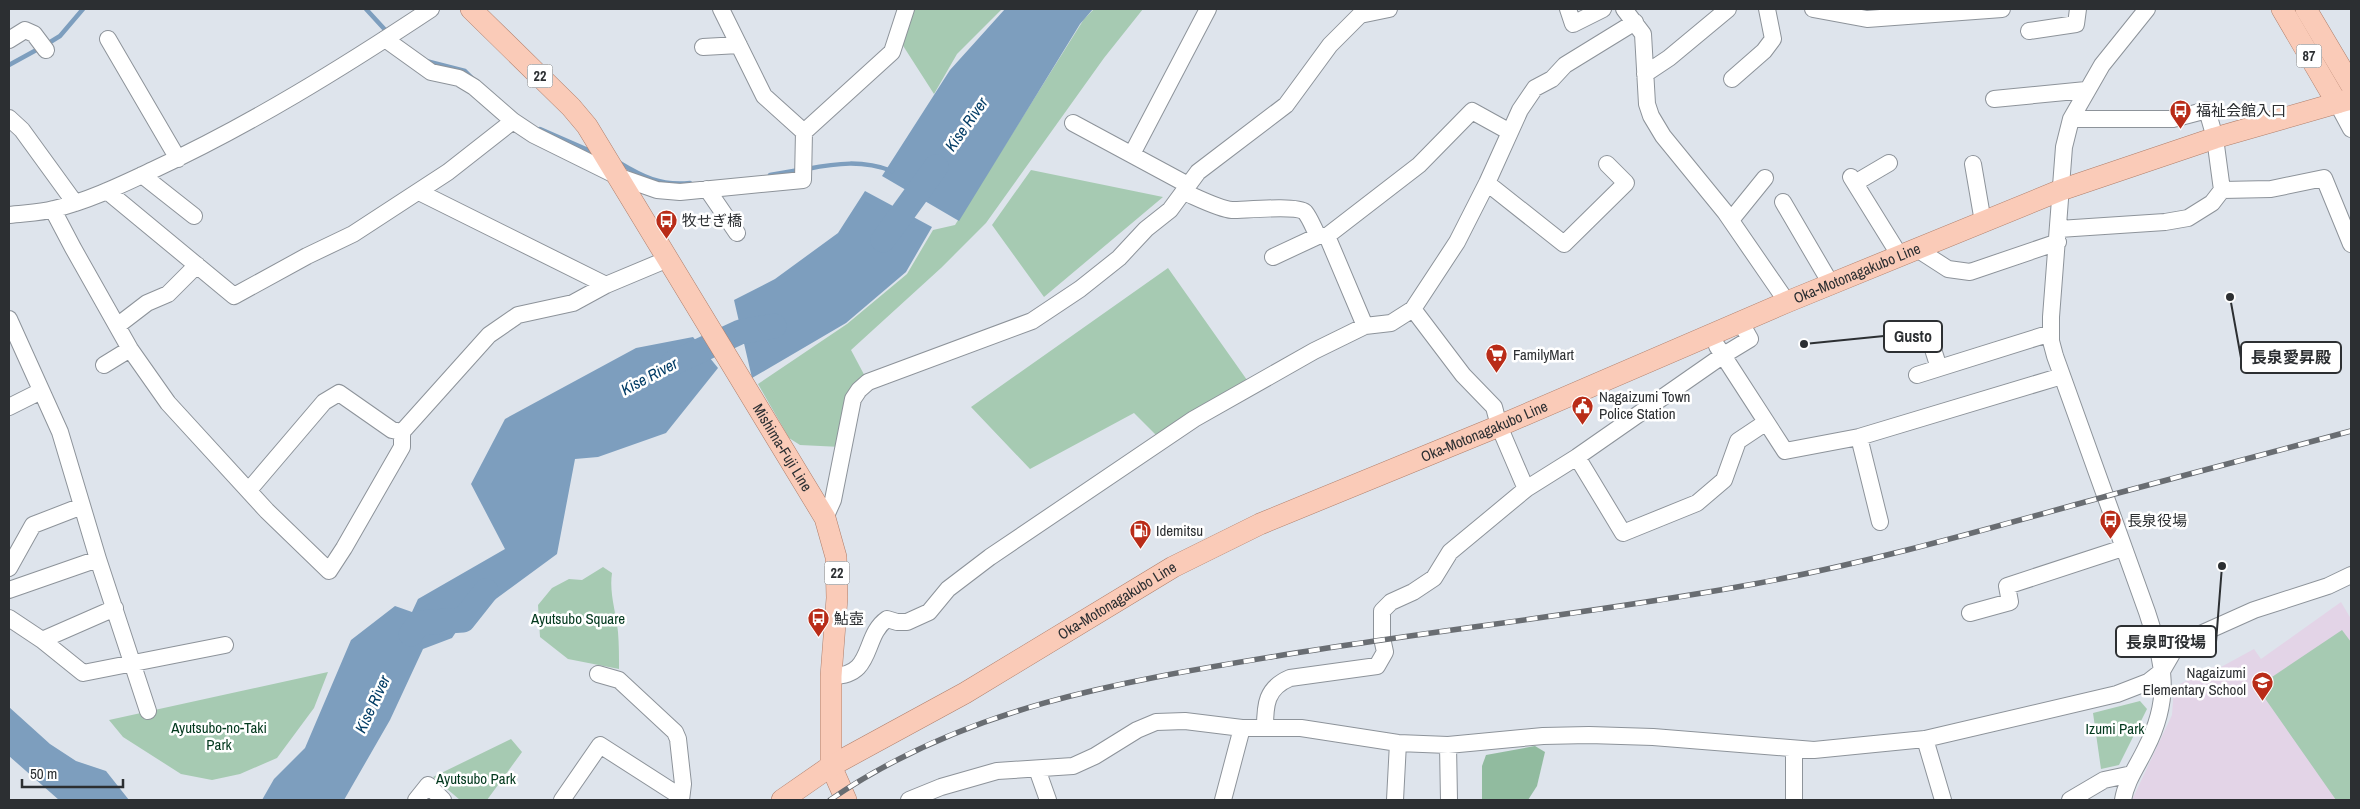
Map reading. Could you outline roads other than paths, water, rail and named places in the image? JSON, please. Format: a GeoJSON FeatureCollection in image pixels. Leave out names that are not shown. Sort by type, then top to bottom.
{"type":"FeatureCollection","features":[{"type":"Feature","properties":{"kind":"main road","name":"Mishima-Fuji Line"},"geometry":{"type":"LineString","coordinates":[[471,9],[571,107],[587,126],[825,518],[836,557],[837,598],[831,676],[831,766]]}},
{"type":"Feature","properties":{"kind":"main road","name":"87"},"geometry":{"type":"LineString","coordinates":[[2282,9],[2344,101]]}},
{"type":"Feature","properties":{"kind":"main road","name":"87"},"geometry":{"type":"LineString","coordinates":[[2306,9],[2351,85]]}},
{"type":"Feature","properties":{"kind":"main road","name":"Oka-Motonagakubo Line"},"geometry":{"type":"LineString","coordinates":[[782,800],[831,766],[965,693],[1173,567],[1260,524],[1499,426],[1712,336],[1787,302],[2061,190],[2215,138],[2344,101]]}},
{"type":"Feature","properties":{"kind":"main road","name":"22"},"geometry":{"type":"LineString","coordinates":[[831,766],[846,800]]}},
{"type":"Feature","properties":{"kind":"street"},"geometry":{"type":"LineString","coordinates":[[9,215],[53,210],[75,203],[107,191],[178,159],[246,124],[432,9]]}},
{"type":"Feature","properties":{"kind":"street"},"geometry":{"type":"LineString","coordinates":[[721,9],[764,96],[804,132]]}},
{"type":"Feature","properties":{"kind":"street"},"geometry":{"type":"LineString","coordinates":[[385,39],[431,72],[459,78],[474,87],[513,121],[534,135],[610,163],[657,190],[680,192],[803,180],[804,132],[892,52],[906,9]]}},
{"type":"Feature","properties":{"kind":"street"},"geometry":{"type":"LineString","coordinates":[[1132,154],[1208,9]]}},
{"type":"Feature","properties":{"kind":"street"},"geometry":{"type":"LineString","coordinates":[[825,518],[833,500],[853,399],[859,390],[868,382],[1032,321],[1080,289],[1119,258],[1146,229],[1170,210],[1198,172],[1286,105],[1330,45],[1358,12],[1389,9]]}},
{"type":"Feature","properties":{"kind":"street"},"geometry":{"type":"LineString","coordinates":[[1568,9],[1573,24],[1602,9]]}},
{"type":"Feature","properties":{"kind":"street"},"geometry":{"type":"LineString","coordinates":[[1624,9],[1644,34],[1647,104],[1651,116],[1663,136],[1731,220],[1787,302]]}},
{"type":"Feature","properties":{"kind":"street"},"geometry":{"type":"LineString","coordinates":[[1645,74],[1669,58],[1728,9]]}},
{"type":"Feature","properties":{"kind":"street"},"geometry":{"type":"LineString","coordinates":[[1732,79],[1764,51],[1773,39],[1767,9]]}},
{"type":"Feature","properties":{"kind":"street"},"geometry":{"type":"LineString","coordinates":[[1813,9],[1868,19],[2002,9]]}},
{"type":"Feature","properties":{"kind":"street"},"geometry":{"type":"LineString","coordinates":[[2029,31],[2076,24],[2078,9]]}},
{"type":"Feature","properties":{"kind":"street"},"geometry":{"type":"LineString","coordinates":[[2123,800],[2132,774],[2160,720],[2163,697],[2158,644],[2062,376],[2051,341],[2051,333],[2064,148],[2071,119],[2102,64],[2144,10]]}},
{"type":"Feature","properties":{"kind":"street"},"geometry":{"type":"LineString","coordinates":[[831,676],[846,676],[858,667],[880,624],[887,619],[896,622],[907,622],[929,612],[948,589],[990,557],[1194,419],[1314,351],[1365,326],[1391,323],[1413,309],[1457,242],[1487,183],[1520,110],[1535,88],[1552,79],[1565,65],[1635,22]]}},
{"type":"Feature","properties":{"kind":"street"},"geometry":{"type":"LineString","coordinates":[[9,40],[25,30],[34,34],[46,50]]}},
{"type":"Feature","properties":{"kind":"street"},"geometry":{"type":"LineString","coordinates":[[108,39],[178,159]]}},
{"type":"Feature","properties":{"kind":"street"},"geometry":{"type":"LineString","coordinates":[[703,47],[738,46]]}},
{"type":"Feature","properties":{"kind":"street"},"geometry":{"type":"LineString","coordinates":[[1994,99],[2086,90]]}},
{"type":"Feature","properties":{"kind":"street"},"geometry":{"type":"LineString","coordinates":[[2344,101],[2351,129]]}},
{"type":"Feature","properties":{"kind":"street"},"geometry":{"type":"LineString","coordinates":[[1273,257],[1323,236],[1419,164],[1472,110],[1510,132]]}},
{"type":"Feature","properties":{"kind":"street"},"geometry":{"type":"LineString","coordinates":[[1889,163],[1853,180],[1908,252],[1948,269],[1970,272],[2058,235],[2188,218],[2212,203],[2222,190],[2215,138],[2207,110],[2174,119],[2071,119]]}},
{"type":"Feature","properties":{"kind":"street"},"geometry":{"type":"LineString","coordinates":[[9,118],[22,130],[75,203]]}},
{"type":"Feature","properties":{"kind":"street"},"geometry":{"type":"LineString","coordinates":[[107,191],[234,296],[307,256],[353,234],[419,192],[513,121]]}},
{"type":"Feature","properties":{"kind":"street"},"geometry":{"type":"LineString","coordinates":[[1073,122],[1132,154],[1186,188],[1230,210],[1253,208],[1260,210],[1298,209],[1305,213],[1323,236],[1365,326]]}},
{"type":"Feature","properties":{"kind":"street"},"geometry":{"type":"LineString","coordinates":[[1487,183],[1564,244],[1626,183],[1607,164]]}},
{"type":"Feature","properties":{"kind":"street"},"geometry":{"type":"LineString","coordinates":[[1973,164],[1983,222]]}},
{"type":"Feature","properties":{"kind":"street"},"geometry":{"type":"LineString","coordinates":[[142,176],[194,216]]}},
{"type":"Feature","properties":{"kind":"street"},"geometry":{"type":"LineString","coordinates":[[1731,220],[1765,178]]}},
{"type":"Feature","properties":{"kind":"street"},"geometry":{"type":"LineString","coordinates":[[2222,190],[2271,189],[2324,178],[2351,244]]}},
{"type":"Feature","properties":{"kind":"street"},"geometry":{"type":"LineString","coordinates":[[707,188],[737,233]]}},
{"type":"Feature","properties":{"kind":"street"},"geometry":{"type":"LineString","coordinates":[[419,192],[606,285]]}},
{"type":"Feature","properties":{"kind":"street"},"geometry":{"type":"LineString","coordinates":[[1783,202],[1831,284]]}},
{"type":"Feature","properties":{"kind":"street"},"geometry":{"type":"LineString","coordinates":[[53,210],[130,349],[168,403],[328,571],[344,548],[402,447],[402,432],[489,335],[518,315],[573,303],[606,285],[668,259]]}},
{"type":"Feature","properties":{"kind":"street"},"geometry":{"type":"LineString","coordinates":[[117,326],[147,303],[168,294],[197,265]]}},
{"type":"Feature","properties":{"kind":"street"},"geometry":{"type":"LineString","coordinates":[[1413,309],[1463,375],[1494,407],[1499,426],[1526,488]]}},
{"type":"Feature","properties":{"kind":"street"},"geometry":{"type":"LineString","coordinates":[[9,319],[60,432],[98,559],[148,711]]}},
{"type":"Feature","properties":{"kind":"street"},"geometry":{"type":"LineString","coordinates":[[1265,728],[1265,712],[1270,693],[1278,683],[1290,678],[1377,666],[1385,652],[1382,638],[1382,610],[1391,602],[1413,592],[1434,578],[1450,552],[1526,488],[1577,457],[1722,356],[1750,339],[1741,323]]}},
{"type":"Feature","properties":{"kind":"street"},"geometry":{"type":"LineString","coordinates":[[1917,375],[2051,333]]}},
{"type":"Feature","properties":{"kind":"street"},"geometry":{"type":"LineString","coordinates":[[1712,336],[1722,356],[1785,451],[1859,437],[2062,376]]}},
{"type":"Feature","properties":{"kind":"street"},"geometry":{"type":"LineString","coordinates":[[1932,346],[1938,368]]}},
{"type":"Feature","properties":{"kind":"street"},"geometry":{"type":"LineString","coordinates":[[104,365],[130,349]]}},
{"type":"Feature","properties":{"kind":"street"},"geometry":{"type":"LineString","coordinates":[[9,407],[41,391]]}},
{"type":"Feature","properties":{"kind":"street"},"geometry":{"type":"LineString","coordinates":[[249,490],[324,402],[339,393],[392,430],[402,432]]}},
{"type":"Feature","properties":{"kind":"street"},"geometry":{"type":"LineString","coordinates":[[1577,457],[1622,533],[1697,503],[1724,480],[1738,441],[1765,423]]}},
{"type":"Feature","properties":{"kind":"street"},"geometry":{"type":"LineString","coordinates":[[1859,437],[1880,522]]}},
{"type":"Feature","properties":{"kind":"street"},"geometry":{"type":"LineString","coordinates":[[9,568],[33,525],[82,506]]}},
{"type":"Feature","properties":{"kind":"street"},"geometry":{"type":"LineString","coordinates":[[1970,613],[2010,602],[2007,586],[2123,548]]}},
{"type":"Feature","properties":{"kind":"street"},"geometry":{"type":"LineString","coordinates":[[9,590],[98,559]]}},
{"type":"Feature","properties":{"kind":"street"},"geometry":{"type":"LineString","coordinates":[[910,800],[941,787],[997,771],[1072,766],[1095,756],[1136,730],[1156,722],[1185,720],[1242,728],[1301,728],[1398,743],[1448,745],[1543,736],[1589,735],[1653,737],[1794,749],[1864,747],[1925,739],[2117,694],[2148,682],[2162,671],[2173,652],[2187,640],[2254,610],[2328,586],[2351,575]]}},
{"type":"Feature","properties":{"kind":"street"},"geometry":{"type":"LineString","coordinates":[[42,640],[114,608]]}},
{"type":"Feature","properties":{"kind":"street"},"geometry":{"type":"LineString","coordinates":[[9,618],[42,640],[83,674],[225,646]]}},
{"type":"Feature","properties":{"kind":"street"},"geometry":{"type":"LineString","coordinates":[[562,800],[600,745],[681,799],[683,784],[678,739],[675,732],[619,680],[598,674]]}},
{"type":"Feature","properties":{"kind":"street"},"geometry":{"type":"LineString","coordinates":[[1223,800],[1242,728]]}},
{"type":"Feature","properties":{"kind":"street"},"geometry":{"type":"LineString","coordinates":[[1925,739],[1942,800]]}},
{"type":"Feature","properties":{"kind":"street"},"geometry":{"type":"LineString","coordinates":[[1395,800],[1398,743]]}},
{"type":"Feature","properties":{"kind":"street"},"geometry":{"type":"LineString","coordinates":[[1448,745],[1449,800]]}},
{"type":"Feature","properties":{"kind":"street"},"geometry":{"type":"LineString","coordinates":[[1794,749],[1794,800]]}},
{"type":"Feature","properties":{"kind":"street"},"geometry":{"type":"LineString","coordinates":[[1037,769],[1048,800]]}},
{"type":"Feature","properties":{"kind":"street"},"geometry":{"type":"LineString","coordinates":[[2070,800],[2104,780],[2132,774]]}},
{"type":"Feature","properties":{"kind":"street"},"geometry":{"type":"LineString","coordinates":[[416,800],[428,785],[443,800]]}},
{"type":"Feature","properties":{"kind":"water"},"geometry":{"type":"Polygon","coordinates":[[[1005,9],[1093,9],[1080,24],[959,221],[882,176],[950,70],[1005,9]]]}},
{"type":"Feature","properties":{"kind":"water"},"geometry":{"type":"Polygon","coordinates":[[[865,191],[932,227],[906,272],[846,323],[752,378],[734,300],[775,279],[838,233],[865,191]]]}},
{"type":"Feature","properties":{"kind":"water"},"geometry":{"type":"Polygon","coordinates":[[[693,337],[718,368],[666,433],[598,457],[575,459],[557,554],[474,615],[445,620],[417,614],[458,629],[452,638],[423,649],[390,720],[344,800],[262,800],[274,779],[305,748],[351,640],[395,606],[412,612],[418,599],[505,549],[471,484],[505,419],[636,348],[693,337]]]}},
{"type":"Feature","properties":{"kind":"water"},"geometry":{"type":"Polygon","coordinates":[[[9,707],[50,744],[76,761],[106,771],[129,800],[59,800],[9,756],[9,707]]]}},
{"type":"Feature","properties":{"kind":"waterway"},"geometry":{"type":"LineString","coordinates":[[47,44],[60,36],[83,9]]}},
{"type":"Feature","properties":{"kind":"waterway"},"geometry":{"type":"LineString","coordinates":[[366,9],[388,33]]}},
{"type":"Feature","properties":{"kind":"waterway"},"geometry":{"type":"LineString","coordinates":[[9,65],[40,48]]}},
{"type":"Feature","properties":{"kind":"waterway"},"geometry":{"type":"LineString","coordinates":[[426,61],[465,71],[472,78]]}},
{"type":"Feature","properties":{"kind":"waterway"},"geometry":{"type":"LineString","coordinates":[[540,129],[595,153]]}},
{"type":"Feature","properties":{"kind":"waterway"},"geometry":{"type":"LineString","coordinates":[[618,162],[661,182],[690,183]]}},
{"type":"Feature","properties":{"kind":"waterway"},"geometry":{"type":"LineString","coordinates":[[807,169],[829,165],[860,164],[892,171]]}},
{"type":"Feature","properties":{"kind":"waterway","name":"Kise River"},"geometry":{"type":"LineString","coordinates":[[883,240],[936,167]]}},
{"type":"Feature","properties":{"kind":"waterway"},"geometry":{"type":"LineString","coordinates":[[770,175],[799,170]]}},
{"type":"Feature","properties":{"kind":"waterway","name":"Kise River"},"geometry":{"type":"LineString","coordinates":[[673,363],[740,332],[774,326]]}},
{"type":"Feature","properties":{"kind":"waterway","name":"Kise River"},"geometry":{"type":"LineString","coordinates":[[411,634],[419,623],[463,620],[486,591]]}},
{"type":"Feature","properties":{"kind":"railway"},"geometry":{"type":"LineString","coordinates":[[830,800],[881,768],[935,742],[989,720],[1102,688],[1159,676],[1277,656],[1635,604],[1799,575],[1931,544],[2351,431]]}},
{"type":"Feature","properties":{"kind":"place","name":"福祉会館入口"},"geometry":{"type":"Point","coordinates":[2180,130]}},
{"type":"Feature","properties":{"kind":"place","name":"牧せぎ橋"},"geometry":{"type":"Point","coordinates":[666,240]}},
{"type":"Feature","properties":{"kind":"place","name":"長泉愛昇殿"},"geometry":{"type":"Point","coordinates":[2230,297]}},
{"type":"Feature","properties":{"kind":"place","name":"Gusto"},"geometry":{"type":"Point","coordinates":[1804,344]}},
{"type":"Feature","properties":{"kind":"place","name":"FamilyMart"},"geometry":{"type":"Point","coordinates":[1497,374]}},
{"type":"Feature","properties":{"kind":"place","name":"Nagaizumi Town Police Station"},"geometry":{"type":"Point","coordinates":[1583,425]}},
{"type":"Feature","properties":{"kind":"place","name":"長泉役場"},"geometry":{"type":"Point","coordinates":[2111,540]}},
{"type":"Feature","properties":{"kind":"place","name":"Idemitsu"},"geometry":{"type":"Point","coordinates":[1140,550]}},
{"type":"Feature","properties":{"kind":"place","name":"長泉町役場"},"geometry":{"type":"Point","coordinates":[2222,566]}},
{"type":"Feature","properties":{"kind":"place","name":"鮎壺"},"geometry":{"type":"Point","coordinates":[818,638]}},
{"type":"Feature","properties":{"kind":"place","name":"Nagaizumi Elementary School"},"geometry":{"type":"Point","coordinates":[2262,701]}},
{"type":"Feature","properties":{"kind":"park label","name":"Ayutsubo Square"},"geometry":{"type":"Point","coordinates":[578,619]}},
{"type":"Feature","properties":{"kind":"park label","name":"Izumi Park"},"geometry":{"type":"Point","coordinates":[2115,729]}},
{"type":"Feature","properties":{"kind":"park label","name":"Ayutsubo-no-Taki Park"},"geometry":{"type":"Point","coordinates":[219,736]}},
{"type":"Feature","properties":{"kind":"park label","name":"Ayutsubo Park"},"geometry":{"type":"Point","coordinates":[476,779]}}]}
